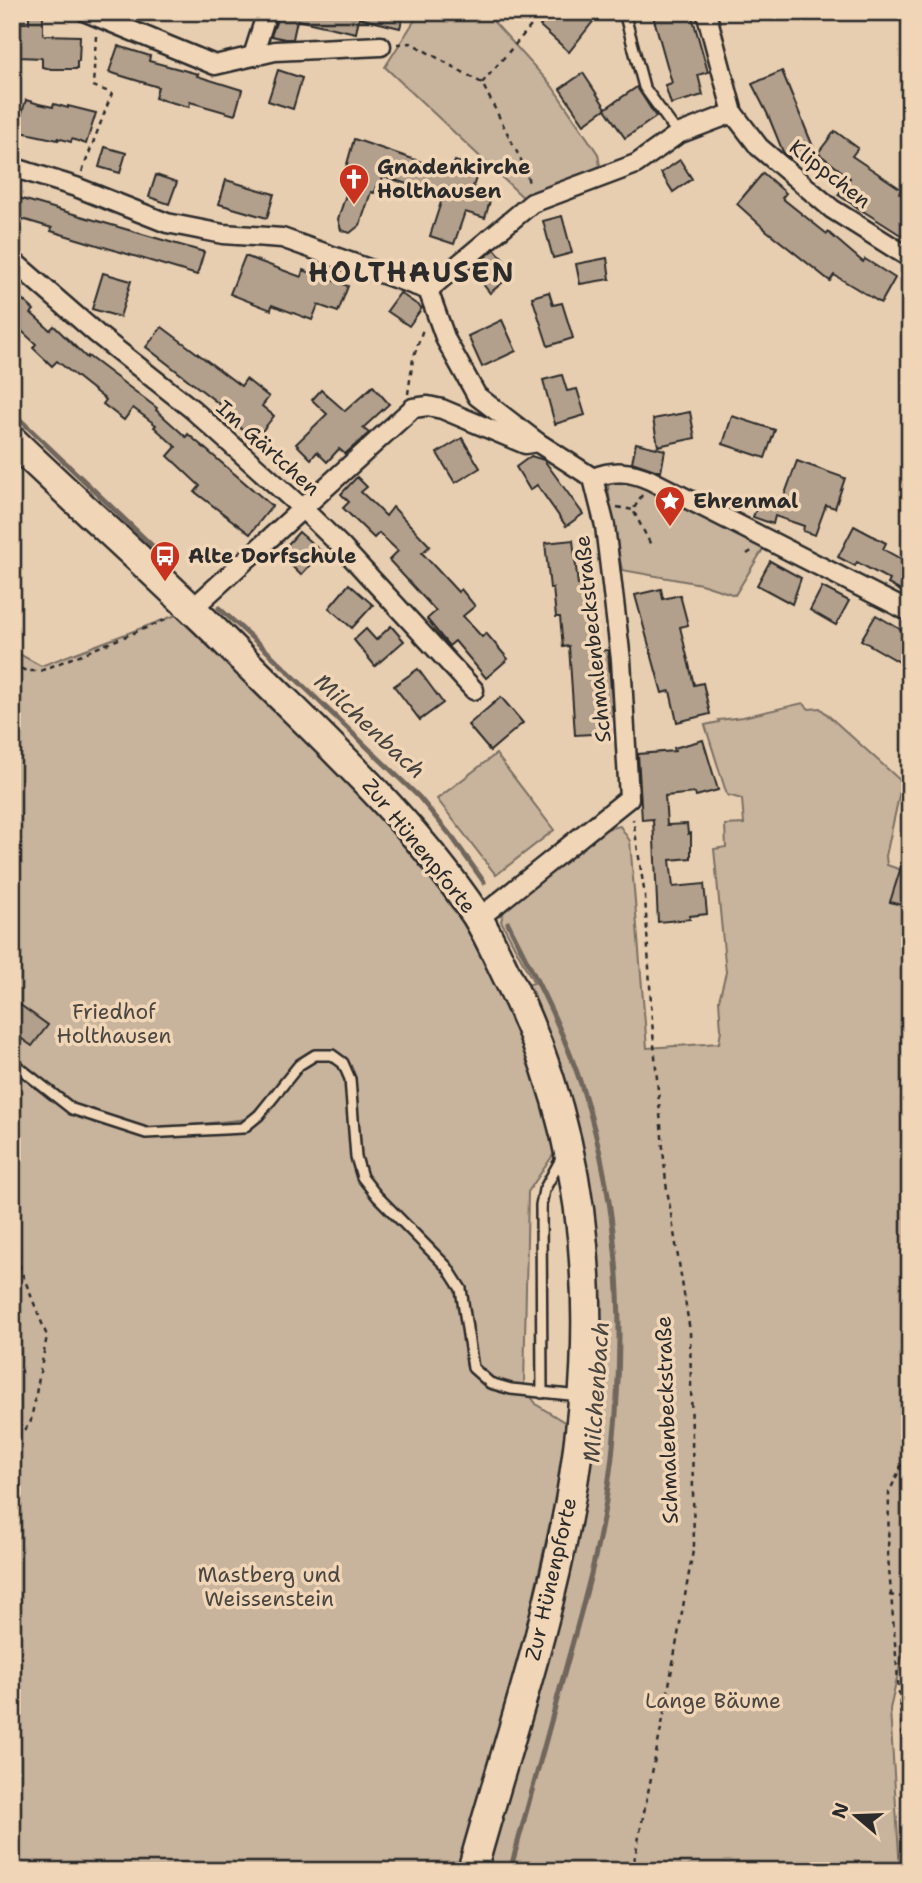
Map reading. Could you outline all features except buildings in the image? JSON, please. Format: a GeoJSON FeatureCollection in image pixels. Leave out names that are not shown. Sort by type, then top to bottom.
{"type":"FeatureCollection","features":[{"type":"Feature","properties":{"kind":"main road","name":"Zur Hünenpforte"},"geometry":{"type":"LineString","coordinates":[[12,440],[340,753],[430,855],[478,919],[529,1022],[551,1080],[565,1160],[580,1206],[587,1332],[583,1396],[570,1504],[552,1582],[472,1871]]}},
{"type":"Feature","properties":{"kind":"street"},"geometry":{"type":"LineString","coordinates":[[253,56],[267,12]]}},
{"type":"Feature","properties":{"kind":"street","name":"Klippchen"},"geometry":{"type":"LineString","coordinates":[[706,12],[733,113],[759,147],[832,209],[910,258]]}},
{"type":"Feature","properties":{"kind":"street"},"geometry":{"type":"LineString","coordinates":[[94,13],[215,65],[275,51],[381,46]]}},
{"type":"Feature","properties":{"kind":"street"},"geometry":{"type":"LineString","coordinates":[[431,298],[532,203],[636,164],[678,134],[733,113]]}},
{"type":"Feature","properties":{"kind":"street"},"geometry":{"type":"LineString","coordinates":[[12,167],[76,187],[167,223],[223,234],[282,238],[431,298],[446,340],[477,396],[537,442],[593,478],[609,471],[640,475],[910,612]]}},
{"type":"Feature","properties":{"kind":"street","name":"Im Gärtchen"},"geometry":{"type":"LineString","coordinates":[[12,260],[97,334],[192,409],[303,509],[360,565],[474,690]]}},
{"type":"Feature","properties":{"kind":"street"},"geometry":{"type":"LineString","coordinates":[[192,609],[413,408],[428,406],[442,409],[525,444],[537,442]]}},
{"type":"Feature","properties":{"kind":"street","name":"Schmalenbeckstraße"},"geometry":{"type":"LineString","coordinates":[[593,478],[605,526],[621,660],[623,771],[629,798]]}},
{"type":"Feature","properties":{"kind":"street"},"geometry":{"type":"LineString","coordinates":[[478,919],[629,798]]}},
{"type":"Feature","properties":{"kind":"lane"},"geometry":{"type":"LineString","coordinates":[[624,12],[644,86],[678,134]]}},
{"type":"Feature","properties":{"kind":"lane"},"geometry":{"type":"LineString","coordinates":[[12,1062],[72,1109],[146,1133],[243,1128],[259,1115],[299,1065],[315,1055],[332,1055],[343,1063],[350,1079],[356,1157],[362,1177],[377,1196],[447,1266],[461,1289],[473,1368],[490,1383],[511,1389],[583,1396]]}},
{"type":"Feature","properties":{"kind":"lane"},"geometry":{"type":"LineString","coordinates":[[542,1393],[541,1205],[544,1190],[565,1160]]}},
{"type":"Feature","properties":{"kind":"path"},"geometry":{"type":"LineString","coordinates":[[482,83],[543,12]]}},
{"type":"Feature","properties":{"kind":"path"},"geometry":{"type":"LineString","coordinates":[[76,187],[112,93],[93,86],[94,13]]}},
{"type":"Feature","properties":{"kind":"path"},"geometry":{"type":"LineString","coordinates":[[381,46],[411,43],[482,83],[527,172],[532,203]]}},
{"type":"Feature","properties":{"kind":"path"},"geometry":{"type":"LineString","coordinates":[[409,413],[407,398],[413,359],[431,298]]}},
{"type":"Feature","properties":{"kind":"path"},"geometry":{"type":"LineString","coordinates":[[643,492],[633,510],[652,547]]}},
{"type":"Feature","properties":{"kind":"path"},"geometry":{"type":"LineString","coordinates":[[12,664],[26,671],[40,671],[192,609]]}},
{"type":"Feature","properties":{"kind":"path","name":"Schmalenbeckstraße"},"geometry":{"type":"LineString","coordinates":[[629,798],[645,897],[666,1183],[690,1331],[694,1545],[632,1871]]}},
{"type":"Feature","properties":{"kind":"path"},"geometry":{"type":"LineString","coordinates":[[12,1216],[16,1221],[20,1268],[47,1336],[30,1425],[12,1439]]}},
{"type":"Feature","properties":{"kind":"path"},"geometry":{"type":"LineString","coordinates":[[910,1446],[889,1493],[889,1595],[910,1830]]}},
{"type":"Feature","properties":{"kind":"path"},"geometry":{"type":"LineString","coordinates":[[889,1595],[910,1598]]}},
{"type":"Feature","properties":{"kind":"green space"},"geometry":{"type":"Polygon","coordinates":[[[420,12],[485,12],[552,86],[598,154],[600,166],[530,204],[385,67],[420,12]]]}},
{"type":"Feature","properties":{"kind":"green space"},"geometry":{"type":"Polygon","coordinates":[[[625,478],[658,489],[765,546],[735,595],[701,584],[622,570],[608,485],[625,478]]]}},
{"type":"Feature","properties":{"kind":"green space"},"geometry":{"type":"Polygon","coordinates":[[[192,609],[390,807],[514,989],[534,983],[501,921],[504,911],[606,829],[620,826],[630,841],[647,1048],[719,1043],[719,1000],[726,972],[714,849],[726,847],[725,825],[744,824],[742,799],[727,795],[705,725],[803,703],[809,709],[820,708],[902,782],[886,856],[887,865],[910,873],[910,1623],[890,1709],[900,1871],[485,1871],[588,1449],[566,1136],[528,1192],[524,1387],[537,1405],[566,1423],[563,1465],[527,1625],[458,1871],[12,1871],[12,1067],[71,1113],[146,1134],[226,1134],[246,1130],[279,1084],[247,1119],[146,1130],[73,1106],[12,1059],[12,650],[41,666],[192,609]]]}},
{"type":"Feature","properties":{"kind":"green space"},"geometry":{"type":"Polygon","coordinates":[[[496,754],[554,830],[496,875],[437,799],[496,754]]]}},
{"type":"Feature","properties":{"kind":"waterway","name":"Milchenbach"},"geometry":{"type":"LineString","coordinates":[[12,412],[164,557]]}},
{"type":"Feature","properties":{"kind":"waterway","name":"Milchenbach"},"geometry":{"type":"LineString","coordinates":[[219,608],[419,797],[484,882]]}},
{"type":"Feature","properties":{"kind":"waterway","name":"Milchenbach"},"geometry":{"type":"LineString","coordinates":[[508,923],[566,1044],[596,1137],[614,1240],[619,1345],[613,1450],[599,1540],[510,1871]]}},
{"type":"Feature","properties":{"kind":"place","name":"Gnadenkirche Holthausen"},"geometry":{"type":"Point","coordinates":[354,206]}},
{"type":"Feature","properties":{"kind":"place","name":"Ehrenmal"},"geometry":{"type":"Point","coordinates":[670,528]}},
{"type":"Feature","properties":{"kind":"place","name":"Alte Dorfschule"},"geometry":{"type":"Point","coordinates":[165,583]}},
{"type":"Feature","properties":{"kind":"district","name":"HOLTHAUSEN"},"geometry":{"type":"Point","coordinates":[412,272]}},
{"type":"Feature","properties":{"kind":"park label","name":"Friedhof Holthausen"},"geometry":{"type":"Point","coordinates":[114,1024]}},
{"type":"Feature","properties":{"kind":"park label","name":"Mastberg und Weissenstein"},"geometry":{"type":"Point","coordinates":[269,1587]}},
{"type":"Feature","properties":{"kind":"park label","name":"Lange Bäume"},"geometry":{"type":"Point","coordinates":[713,1701]}}]}
